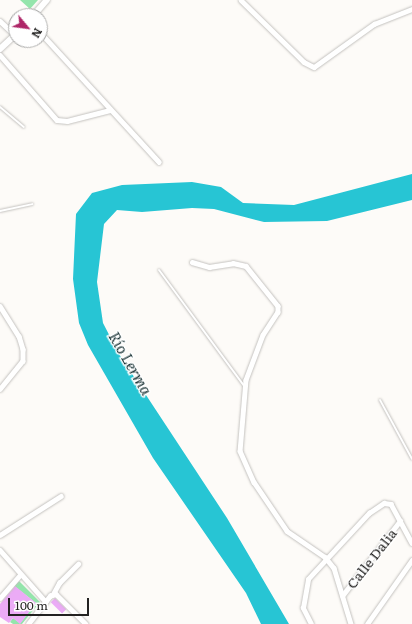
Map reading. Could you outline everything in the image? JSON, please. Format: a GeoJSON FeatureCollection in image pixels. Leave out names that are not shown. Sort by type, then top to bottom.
{"type":"FeatureCollection","features":[{"type":"Feature","properties":{"kind":"main road"},"geometry":{"type":"LineString","coordinates":[[40,8],[47,0]]}},
{"type":"Feature","properties":{"kind":"main road"},"geometry":{"type":"LineString","coordinates":[[0,49],[8,41]]}},
{"type":"Feature","properties":{"kind":"street"},"geometry":{"type":"LineString","coordinates":[[241,0],[304,62],[314,67],[374,24],[412,9]]}},
{"type":"Feature","properties":{"kind":"street"},"geometry":{"type":"LineString","coordinates":[[0,21],[8,28]]}},
{"type":"Feature","properties":{"kind":"street"},"geometry":{"type":"LineString","coordinates":[[48,41],[159,162]]}},
{"type":"Feature","properties":{"kind":"street"},"geometry":{"type":"LineString","coordinates":[[0,55],[57,120],[67,121],[110,110]]}},
{"type":"Feature","properties":{"kind":"street"},"geometry":{"type":"LineString","coordinates":[[192,262],[209,267],[232,263],[246,266],[278,306],[278,312],[257,349],[245,387],[240,446],[248,471],[287,531],[325,557],[336,571],[351,624]]}},
{"type":"Feature","properties":{"kind":"street"},"geometry":{"type":"LineString","coordinates":[[0,306],[19,336],[23,349],[23,361],[0,389]]}},
{"type":"Feature","properties":{"kind":"street"},"geometry":{"type":"LineString","coordinates":[[0,534],[61,496]]}},
{"type":"Feature","properties":{"kind":"street"},"geometry":{"type":"LineString","coordinates":[[311,624],[303,608],[304,594],[314,570],[369,513],[384,503],[391,504],[412,544]]}},
{"type":"Feature","properties":{"kind":"street","name":"Calle Dalia"},"geometry":{"type":"LineString","coordinates":[[342,596],[400,521]]}},
{"type":"Feature","properties":{"kind":"street"},"geometry":{"type":"LineString","coordinates":[[0,550],[20,575],[46,602]]}},
{"type":"Feature","properties":{"kind":"street"},"geometry":{"type":"LineString","coordinates":[[367,624],[412,560]]}},
{"type":"Feature","properties":{"kind":"street"},"geometry":{"type":"LineString","coordinates":[[30,623],[53,594],[59,582],[78,564]]}},
{"type":"Feature","properties":{"kind":"street"},"geometry":{"type":"LineString","coordinates":[[0,598],[20,575]]}},
{"type":"Feature","properties":{"kind":"street"},"geometry":{"type":"LineString","coordinates":[[53,594],[62,598],[86,624]]}},
{"type":"Feature","properties":{"kind":"lane"},"geometry":{"type":"LineString","coordinates":[[0,107],[24,127]]}},
{"type":"Feature","properties":{"kind":"lane"},"geometry":{"type":"LineString","coordinates":[[0,211],[32,204]]}},
{"type":"Feature","properties":{"kind":"lane"},"geometry":{"type":"LineString","coordinates":[[159,270],[245,387]]}},
{"type":"Feature","properties":{"kind":"lane"},"geometry":{"type":"LineString","coordinates":[[380,400],[412,459]]}},
{"type":"Feature","properties":{"kind":"green space"},"geometry":{"type":"Polygon","coordinates":[[[20,0],[38,0],[31,8],[20,0]]]}},
{"type":"Feature","properties":{"kind":"green space"},"geometry":{"type":"Polygon","coordinates":[[[19,581],[40,602],[22,624],[13,624],[10,622],[13,618],[20,623],[36,603],[14,586],[19,581]]]}},
{"type":"Feature","properties":{"kind":"water"},"geometry":{"type":"Polygon","coordinates":[[[412,174],[412,200],[327,221],[264,222],[214,209],[192,208],[142,212],[117,210],[104,224],[97,282],[103,323],[119,354],[227,518],[289,624],[261,624],[246,593],[153,458],[88,345],[79,323],[73,279],[76,214],[92,193],[122,185],[192,182],[221,187],[243,203],[294,205],[412,174]]]}},
{"type":"Feature","properties":{"kind":"building"},"geometry":{"type":"Polygon","coordinates":[[[15,586],[36,603],[20,624],[13,618],[9,623],[0,617],[0,604],[15,586]]]}},
{"type":"Feature","properties":{"kind":"building"},"geometry":{"type":"Polygon","coordinates":[[[55,598],[66,609],[62,614],[51,602],[55,598]]]}},
{"type":"Feature","properties":{"kind":"water label","name":"Río Lerma"},"geometry":{"type":"Point","coordinates":[131,363]}}]}
